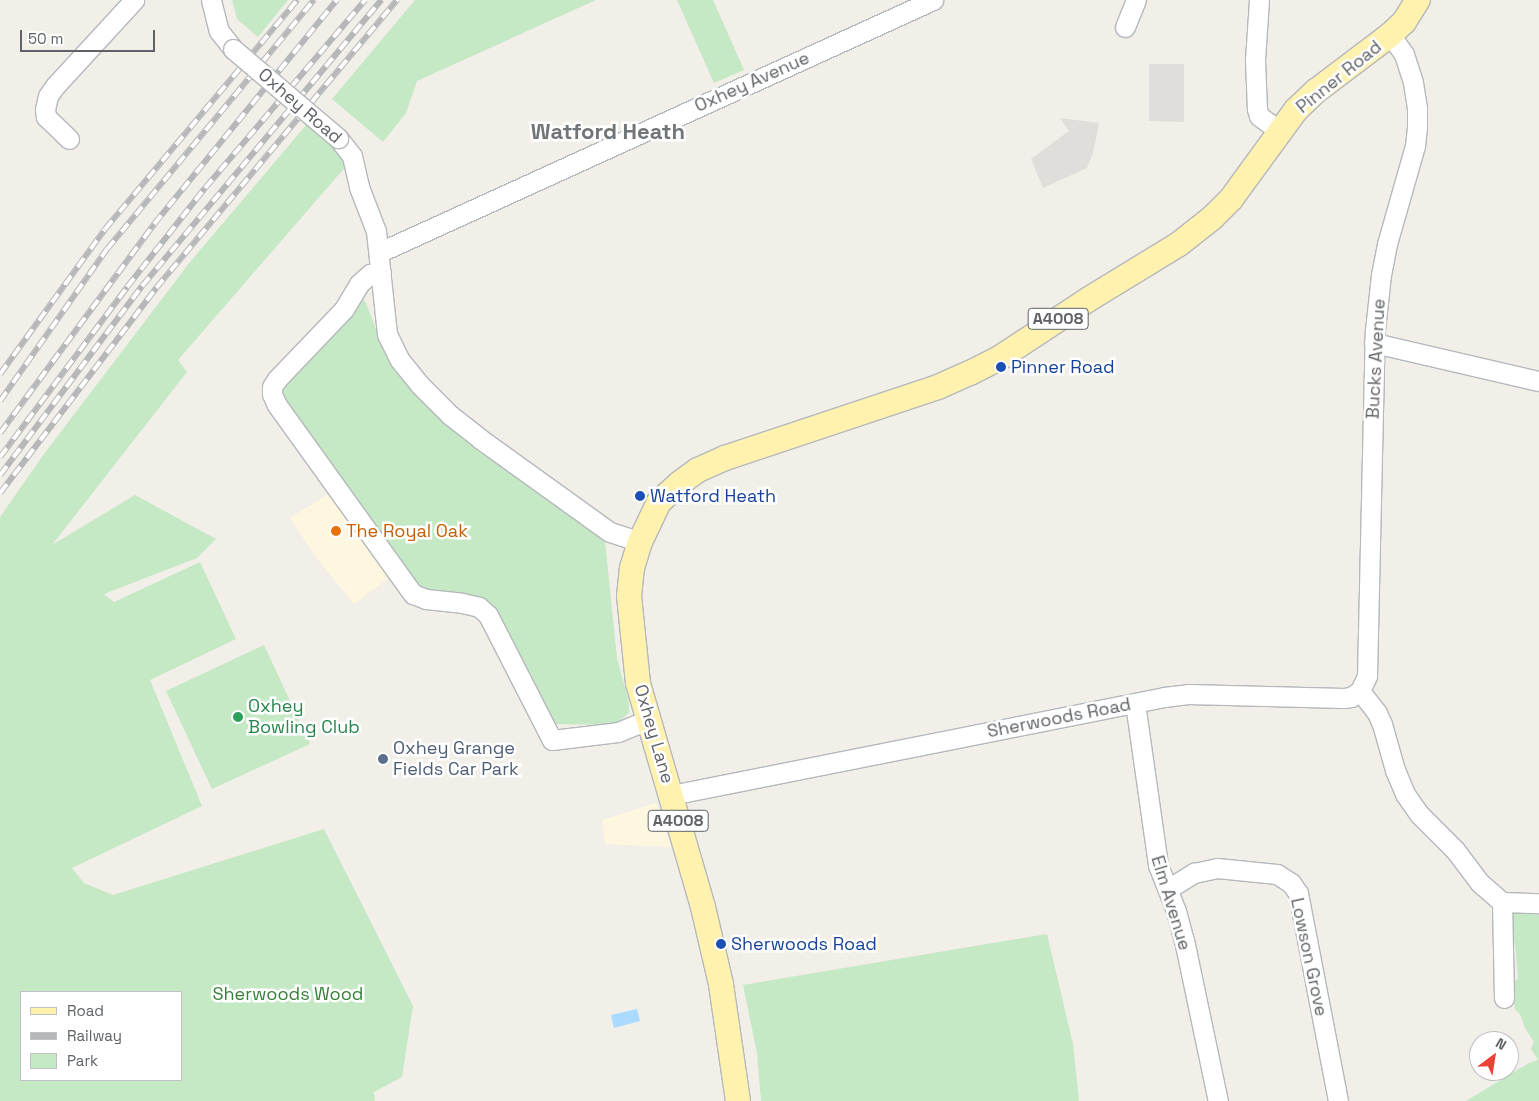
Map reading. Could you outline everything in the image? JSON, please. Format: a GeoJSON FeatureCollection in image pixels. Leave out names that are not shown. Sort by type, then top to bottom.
{"type":"FeatureCollection","features":[{"type":"Feature","properties":{"kind":"main road","name":"Pinner Road"},"geometry":{"type":"LineString","coordinates":[[640,542],[659,502],[698,470],[762,444],[938,387],[970,373],[1001,357],[1089,299],[1180,244],[1212,218],[1231,198],[1280,130],[1316,91],[1390,35],[1404,22],[1418,0]]}},
{"type":"Feature","properties":{"kind":"main road","name":"Oxhey Lane"},"geometry":{"type":"LineString","coordinates":[[640,542],[632,568],[629,596],[638,683],[671,795],[722,984],[738,1101]]}},
{"type":"Feature","properties":{"kind":"street"},"geometry":{"type":"LineString","coordinates":[[69,139],[46,117],[44,109],[48,96],[134,0]]}},
{"type":"Feature","properties":{"kind":"street","name":"Oxhey Road"},"geometry":{"type":"LineString","coordinates":[[210,0],[219,31],[233,49],[338,138],[352,156],[359,187],[376,231],[380,252]]}},
{"type":"Feature","properties":{"kind":"street","name":"Oxhey Avenue"},"geometry":{"type":"LineString","coordinates":[[380,252],[933,0]]}},
{"type":"Feature","properties":{"kind":"street"},"geometry":{"type":"LineString","coordinates":[[1125,27],[1136,0]]}},
{"type":"Feature","properties":{"kind":"street"},"geometry":{"type":"LineString","coordinates":[[1258,0],[1255,60],[1257,110],[1260,116],[1280,130]]}},
{"type":"Feature","properties":{"kind":"street","name":"Bucks Avenue"},"geometry":{"type":"LineString","coordinates":[[1360,691],[1367,676],[1374,343],[1385,251],[1415,146],[1417,127],[1417,108],[1413,82],[1404,54],[1390,35]]}},
{"type":"Feature","properties":{"kind":"street"},"geometry":{"type":"LineString","coordinates":[[380,252],[387,334],[399,358],[419,384],[450,415],[592,520],[610,532],[640,542]]}},
{"type":"Feature","properties":{"kind":"street"},"geometry":{"type":"LineString","coordinates":[[381,272],[370,274],[359,284],[344,309],[277,379],[272,387],[272,394],[277,405],[413,594],[426,599],[462,602],[479,607],[488,615],[552,740],[618,732],[648,720]]}},
{"type":"Feature","properties":{"kind":"street"},"geometry":{"type":"LineString","coordinates":[[1374,343],[1539,381]]}},
{"type":"Feature","properties":{"kind":"street"},"geometry":{"type":"LineString","coordinates":[[1360,691],[1377,712],[1394,770],[1405,794],[1419,814],[1455,850],[1480,883],[1502,902],[1539,903]]}},
{"type":"Feature","properties":{"kind":"street","name":"Sherwoods Road"},"geometry":{"type":"LineString","coordinates":[[671,795],[1188,694],[1344,698],[1351,697],[1360,691]]}},
{"type":"Feature","properties":{"kind":"street","name":"Elm Avenue"},"geometry":{"type":"LineString","coordinates":[[1136,703],[1155,852],[1158,866],[1168,889],[1184,940],[1218,1101]]}},
{"type":"Feature","properties":{"kind":"street","name":"Lowson Grove"},"geometry":{"type":"LineString","coordinates":[[1168,889],[1194,873],[1217,868],[1277,874],[1291,883],[1298,893],[1338,1101]]}},
{"type":"Feature","properties":{"kind":"street"},"geometry":{"type":"LineString","coordinates":[[1502,902],[1504,998]]}},
{"type":"Feature","properties":{"kind":"shaded area"},"geometry":{"type":"Polygon","coordinates":[[[1149,64],[1184,64],[1184,122],[1149,121],[1149,64]]]}},
{"type":"Feature","properties":{"kind":"shaded area"},"geometry":{"type":"Polygon","coordinates":[[[1060,118],[1099,123],[1093,153],[1087,168],[1043,188],[1031,159],[1069,131],[1060,118]]]}},
{"type":"Feature","properties":{"kind":"shaded area"},"geometry":{"type":"Polygon","coordinates":[[[329,494],[390,577],[354,604],[315,556],[290,518],[329,494]]]}},
{"type":"Feature","properties":{"kind":"shaded area"},"geometry":{"type":"Polygon","coordinates":[[[656,803],[671,847],[605,844],[602,820],[656,803]]]}},
{"type":"Feature","properties":{"kind":"green space"},"geometry":{"type":"Polygon","coordinates":[[[232,0],[288,0],[258,37],[237,19],[232,0]]]}},
{"type":"Feature","properties":{"kind":"green space"},"geometry":{"type":"Polygon","coordinates":[[[415,0],[596,0],[417,81],[406,113],[383,142],[332,99],[415,0]]]}},
{"type":"Feature","properties":{"kind":"green space"},"geometry":{"type":"Polygon","coordinates":[[[677,0],[713,0],[744,70],[714,83],[677,0]]]}},
{"type":"Feature","properties":{"kind":"green space","name":"Sherwoods Wood"},"geometry":{"type":"Polygon","coordinates":[[[307,124],[332,144],[347,165],[178,360],[187,372],[52,545],[135,495],[216,539],[197,558],[104,594],[114,602],[200,562],[236,639],[150,680],[202,806],[72,868],[84,883],[113,895],[324,829],[413,1006],[402,1077],[374,1092],[375,1101],[0,1101],[0,517],[44,454],[190,262],[307,124]]]}},
{"type":"Feature","properties":{"kind":"green space"},"geometry":{"type":"Polygon","coordinates":[[[362,298],[366,303],[387,358],[423,403],[479,452],[559,503],[601,534],[605,541],[617,658],[629,703],[629,713],[615,725],[550,724],[492,607],[417,593],[288,409],[281,394],[280,379],[355,300],[362,298]]]}},
{"type":"Feature","properties":{"kind":"green space","name":"Oxhey Bowling Club"},"geometry":{"type":"Polygon","coordinates":[[[264,645],[310,744],[212,789],[166,691],[264,645]]]}},
{"type":"Feature","properties":{"kind":"green space"},"geometry":{"type":"Polygon","coordinates":[[[1526,909],[1534,915],[1539,915],[1539,1101],[1466,1101],[1499,1081],[1519,1081],[1519,1069],[1538,1060],[1531,1049],[1534,1042],[1525,1028],[1520,1014],[1515,1010],[1512,984],[1518,978],[1515,945],[1509,940],[1509,918],[1518,910],[1526,909]]]}},
{"type":"Feature","properties":{"kind":"green space"},"geometry":{"type":"Polygon","coordinates":[[[1047,934],[1073,1044],[1079,1101],[761,1101],[757,1053],[743,985],[1047,934]]]}},
{"type":"Feature","properties":{"kind":"water"},"geometry":{"type":"Polygon","coordinates":[[[637,1009],[640,1021],[614,1028],[611,1015],[637,1009]]]}},
{"type":"Feature","properties":{"kind":"railway"},"geometry":{"type":"LineString","coordinates":[[0,374],[105,229],[297,0]]}},
{"type":"Feature","properties":{"kind":"railway"},"geometry":{"type":"LineString","coordinates":[[0,401],[107,249],[314,0]]}},
{"type":"Feature","properties":{"kind":"railway"},"geometry":{"type":"LineString","coordinates":[[0,433],[154,224],[337,0]]}},
{"type":"Feature","properties":{"kind":"railway"},"geometry":{"type":"LineString","coordinates":[[0,457],[127,287],[205,188],[365,0]]}},
{"type":"Feature","properties":{"kind":"railway"},"geometry":{"type":"LineString","coordinates":[[0,475],[142,286],[381,0]]}},
{"type":"Feature","properties":{"kind":"railway"},"geometry":{"type":"LineString","coordinates":[[0,493],[156,288],[397,0]]}},
{"type":"Feature","properties":{"kind":"place","name":"Pinner Road"},"geometry":{"type":"Point","coordinates":[1001,367]}},
{"type":"Feature","properties":{"kind":"place","name":"Watford Heath"},"geometry":{"type":"Point","coordinates":[640,496]}},
{"type":"Feature","properties":{"kind":"place","name":"The Royal Oak"},"geometry":{"type":"Point","coordinates":[336,531]}},
{"type":"Feature","properties":{"kind":"place","name":"Oxhey Bowling Club"},"geometry":{"type":"Point","coordinates":[238,717]}},
{"type":"Feature","properties":{"kind":"place","name":"Oxhey Grange Fields Car Park"},"geometry":{"type":"Point","coordinates":[383,759]}},
{"type":"Feature","properties":{"kind":"place","name":"Sherwoods Road"},"geometry":{"type":"Point","coordinates":[721,944]}},
{"type":"Feature","properties":{"kind":"district","name":"Watford Heath"},"geometry":{"type":"Point","coordinates":[608,132]}}]}
